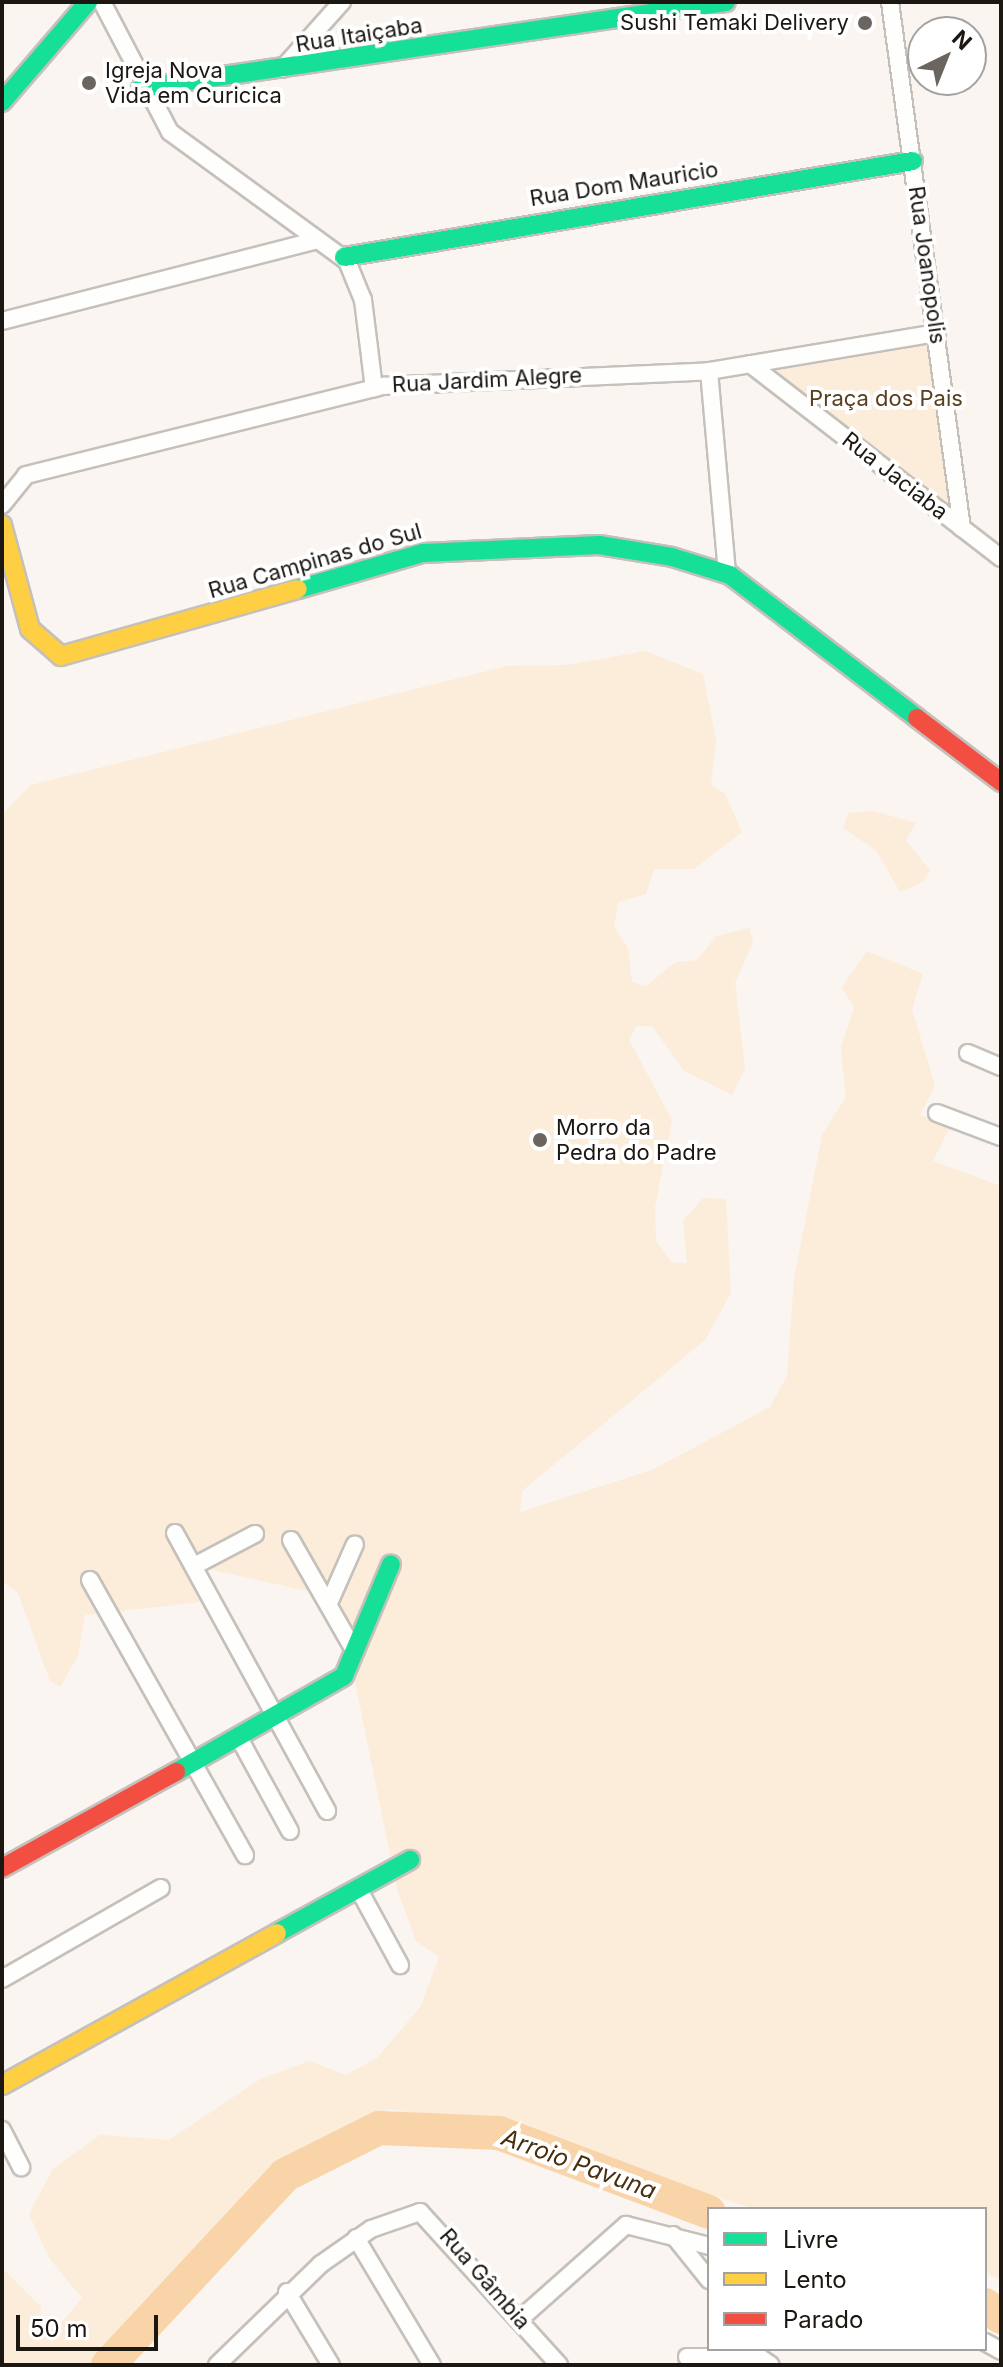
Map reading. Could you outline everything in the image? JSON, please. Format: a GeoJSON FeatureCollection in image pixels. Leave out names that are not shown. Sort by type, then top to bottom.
{"type":"FeatureCollection","features":[{"type":"Feature","properties":{"kind":"street"},"geometry":{"type":"LineString","coordinates":[[2,102],[88,2]]}},
{"type":"Feature","properties":{"kind":"street"},"geometry":{"type":"LineString","coordinates":[[102,2],[141,88],[188,148],[344,257],[363,300],[374,388]]}},
{"type":"Feature","properties":{"kind":"street"},"geometry":{"type":"LineString","coordinates":[[280,71],[342,2]]}},
{"type":"Feature","properties":{"kind":"street","name":"Rua Itaiçaba"},"geometry":{"type":"LineString","coordinates":[[141,88],[280,71],[726,2]]}},
{"type":"Feature","properties":{"kind":"street","name":"Rua Joanopolis"},"geometry":{"type":"LineString","coordinates":[[890,2],[962,528]]}},
{"type":"Feature","properties":{"kind":"street","name":"Rua Dom Mauricio"},"geometry":{"type":"LineString","coordinates":[[344,257],[913,161]]}},
{"type":"Feature","properties":{"kind":"street"},"geometry":{"type":"LineString","coordinates":[[2,321],[317,240]]}},
{"type":"Feature","properties":{"kind":"street","name":"Rua Jardim Alegre"},"geometry":{"type":"LineString","coordinates":[[3,500],[44,470],[374,388],[709,371],[937,333]]}},
{"type":"Feature","properties":{"kind":"street","name":"Rua Jaciaba"},"geometry":{"type":"LineString","coordinates":[[750,364],[1001,558]]}},
{"type":"Feature","properties":{"kind":"street"},"geometry":{"type":"LineString","coordinates":[[709,371],[727,573]]}},
{"type":"Feature","properties":{"kind":"street","name":"Rua Campinas do Sul"},"geometry":{"type":"LineString","coordinates":[[2,525],[30,629],[38,643],[61,656],[459,548],[618,546],[727,573],[1001,782]]}},
{"type":"Feature","properties":{"kind":"street"},"geometry":{"type":"LineString","coordinates":[[968,1053],[1001,1067]]}},
{"type":"Feature","properties":{"kind":"street"},"geometry":{"type":"LineString","coordinates":[[937,1113],[1001,1137]]}},
{"type":"Feature","properties":{"kind":"street"},"geometry":{"type":"LineString","coordinates":[[175,1533],[327,1811]]}},
{"type":"Feature","properties":{"kind":"street"},"geometry":{"type":"LineString","coordinates":[[194,1566],[255,1534]]}},
{"type":"Feature","properties":{"kind":"street"},"geometry":{"type":"LineString","coordinates":[[291,1540],[354,1650]]}},
{"type":"Feature","properties":{"kind":"street"},"geometry":{"type":"LineString","coordinates":[[329,1603],[355,1544]]}},
{"type":"Feature","properties":{"kind":"street"},"geometry":{"type":"LineString","coordinates":[[2,1868],[332,1687],[354,1650],[391,1564]]}},
{"type":"Feature","properties":{"kind":"street"},"geometry":{"type":"LineString","coordinates":[[90,1580],[245,1855]]}},
{"type":"Feature","properties":{"kind":"street"},"geometry":{"type":"LineString","coordinates":[[239,1738],[290,1831]]}},
{"type":"Feature","properties":{"kind":"street"},"geometry":{"type":"LineString","coordinates":[[2,2085],[410,1860]]}},
{"type":"Feature","properties":{"kind":"street"},"geometry":{"type":"LineString","coordinates":[[2,1979],[161,1888]]}},
{"type":"Feature","properties":{"kind":"street"},"geometry":{"type":"LineString","coordinates":[[358,1888],[400,1965]]}},
{"type":"Feature","properties":{"kind":"street"},"geometry":{"type":"LineString","coordinates":[[2,2130],[21,2167]]}},
{"type":"Feature","properties":{"kind":"street","name":"Rua Gâmbia"},"geometry":{"type":"LineString","coordinates":[[220,2364],[287,2292],[356,2238],[411,2212],[426,2213],[559,2365]]}},
{"type":"Feature","properties":{"kind":"street"},"geometry":{"type":"LineString","coordinates":[[520,2319],[620,2228],[640,2224],[707,2245]]}},
{"type":"Feature","properties":{"kind":"street"},"geometry":{"type":"LineString","coordinates":[[673,2235],[707,2278]]}},
{"type":"Feature","properties":{"kind":"street"},"geometry":{"type":"LineString","coordinates":[[356,2238],[432,2365]]}},
{"type":"Feature","properties":{"kind":"street"},"geometry":{"type":"LineString","coordinates":[[287,2292],[331,2365]]}},
{"type":"Feature","properties":{"kind":"street"},"geometry":{"type":"LineString","coordinates":[[687,2357],[761,2357]]}},
{"type":"Feature","properties":{"kind":"green space","name":"Praça dos Pais"},"geometry":{"type":"Polygon","coordinates":[[[934,336],[964,526],[751,365],[934,336]]]}},
{"type":"Feature","properties":{"kind":"green space"},"geometry":{"type":"Polygon","coordinates":[[[645,651],[703,674],[716,740],[711,785],[725,794],[742,832],[694,869],[654,869],[646,894],[618,902],[614,927],[628,948],[632,982],[646,986],[676,962],[697,960],[716,936],[749,928],[753,943],[735,982],[745,1069],[732,1095],[684,1071],[652,1026],[636,1026],[629,1040],[672,1120],[655,1207],[656,1241],[671,1262],[687,1263],[683,1221],[703,1198],[726,1199],[731,1293],[705,1340],[522,1491],[520,1512],[652,1470],[770,1407],[787,1376],[794,1279],[822,1135],[846,1097],[841,1048],[854,1008],[842,987],[867,951],[923,974],[912,1010],[935,1085],[920,1115],[950,1127],[933,1161],[1001,1186],[1001,2279],[987,2275],[987,2207],[749,2207],[484,2123],[387,2109],[270,2173],[92,2365],[2,2365],[2,2268],[41,2307],[40,2333],[50,2336],[82,2298],[49,2258],[29,2214],[53,2169],[100,2135],[169,2140],[259,2080],[309,2061],[346,2075],[377,2058],[421,2006],[439,1957],[416,1941],[397,1889],[338,1598],[208,1569],[201,1602],[85,1615],[78,1656],[60,1687],[50,1681],[18,1593],[2,1581],[2,814],[31,785],[507,666],[568,665],[645,651]]]}},
{"type":"Feature","properties":{"kind":"green space"},"geometry":{"type":"Polygon","coordinates":[[[874,811],[916,823],[906,840],[930,871],[923,882],[900,892],[876,850],[843,828],[848,813],[874,811]]]}},
{"type":"Feature","properties":{"kind":"waterway","name":"Arroio Pavuna"},"geometry":{"type":"LineString","coordinates":[[108,2365],[285,2175],[379,2128],[499,2133],[707,2211]]}},
{"type":"Feature","properties":{"kind":"waterway","name":"Arroio Pavuna"},"geometry":{"type":"LineString","coordinates":[[987,2306],[1001,2317]]}},
{"type":"Feature","properties":{"kind":"traffic: fast"},"geometry":{"type":"LineString","coordinates":[[2,102],[88,2]]}},
{"type":"Feature","properties":{"kind":"traffic: fast"},"geometry":{"type":"LineString","coordinates":[[141,88],[726,2]]}},
{"type":"Feature","properties":{"kind":"traffic: fast"},"geometry":{"type":"LineString","coordinates":[[344,257],[913,161]]}},
{"type":"Feature","properties":{"kind":"traffic: fast"},"geometry":{"type":"LineString","coordinates":[[298,589],[423,553],[599,545],[672,557],[730,575],[917,718]]}},
{"type":"Feature","properties":{"kind":"traffic: fast"},"geometry":{"type":"LineString","coordinates":[[176,1772],[344,1676],[391,1564]]}},
{"type":"Feature","properties":{"kind":"traffic: fast"},"geometry":{"type":"LineString","coordinates":[[277,1933],[410,1860]]}},
{"type":"Feature","properties":{"kind":"traffic: slow"},"geometry":{"type":"LineString","coordinates":[[2,525],[30,629],[61,656],[298,589]]}},
{"type":"Feature","properties":{"kind":"traffic: slow"},"geometry":{"type":"LineString","coordinates":[[2,2085],[277,1933]]}},
{"type":"Feature","properties":{"kind":"traffic: jam"},"geometry":{"type":"LineString","coordinates":[[917,718],[1001,782]]}},
{"type":"Feature","properties":{"kind":"traffic: jam"},"geometry":{"type":"LineString","coordinates":[[2,1868],[176,1772]]}},
{"type":"Feature","properties":{"kind":"place","name":"Sushi Temaki Delivery"},"geometry":{"type":"Point","coordinates":[865,23]}},
{"type":"Feature","properties":{"kind":"place","name":"Igreja Nova Vida em Curicica"},"geometry":{"type":"Point","coordinates":[89,83]}},
{"type":"Feature","properties":{"kind":"place","name":"Morro da Pedra do Padre"},"geometry":{"type":"Point","coordinates":[540,1140]}}]}
